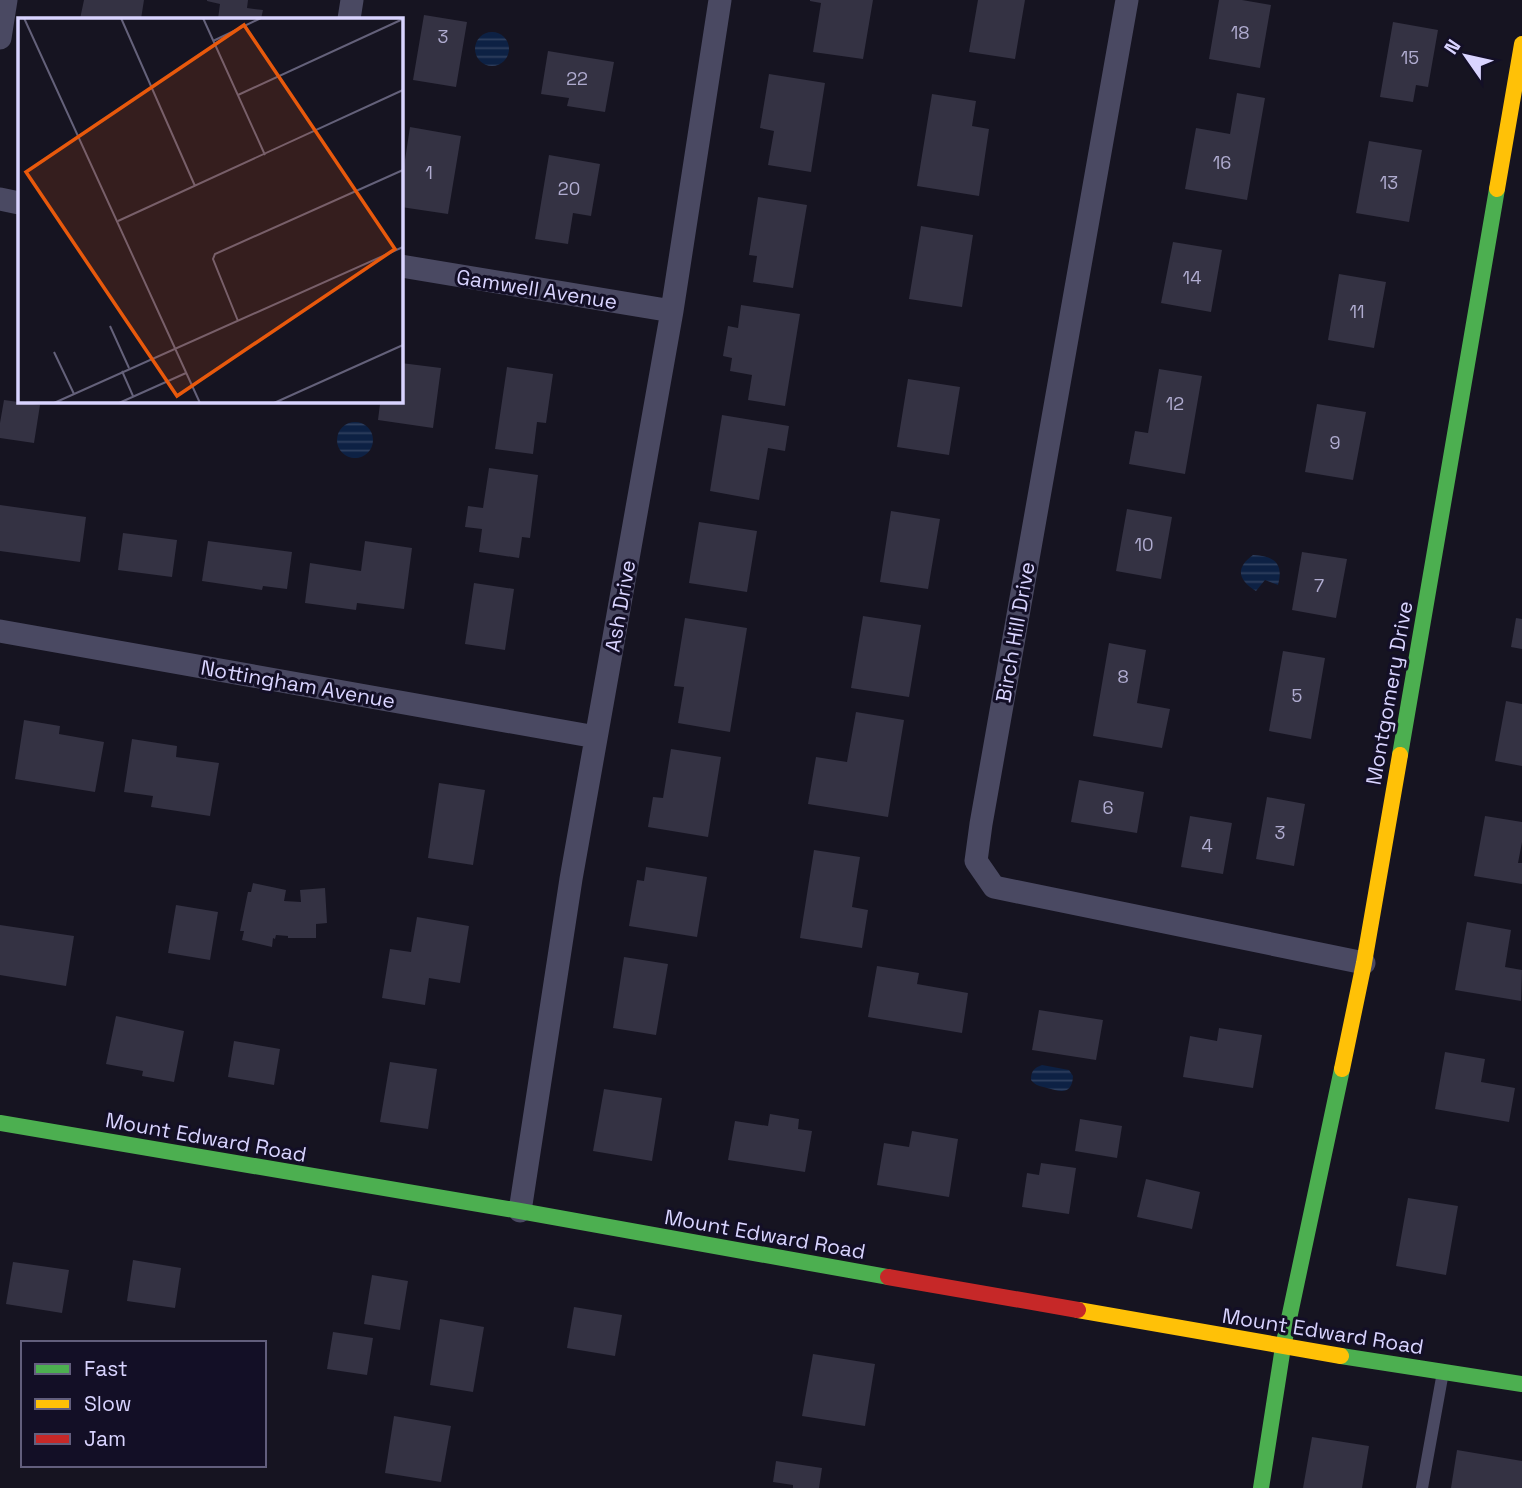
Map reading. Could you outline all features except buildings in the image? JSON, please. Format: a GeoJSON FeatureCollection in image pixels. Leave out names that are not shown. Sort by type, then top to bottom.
{"type":"FeatureCollection","features":[{"type":"Feature","properties":{"kind":"street"},"geometry":{"type":"LineString","coordinates":[[0,38],[6,0]]}},
{"type":"Feature","properties":{"kind":"street"},"geometry":{"type":"LineString","coordinates":[[349,18],[352,0]]}},
{"type":"Feature","properties":{"kind":"street","name":"Ash Drive"},"geometry":{"type":"LineString","coordinates":[[520,1211],[571,878],[672,312],[720,0]]}},
{"type":"Feature","properties":{"kind":"street","name":"Birch Hill Drive"},"geometry":{"type":"LineString","coordinates":[[1127,0],[976,861],[994,887],[1364,963]]}},
{"type":"Feature","properties":{"kind":"street","name":"Montgomery Drive"},"geometry":{"type":"LineString","coordinates":[[1261,1488],[1283,1347],[1364,963],[1522,44]]}},
{"type":"Feature","properties":{"kind":"street"},"geometry":{"type":"LineString","coordinates":[[0,199],[18,203]]}},
{"type":"Feature","properties":{"kind":"street","name":"Gamwell Avenue"},"geometry":{"type":"LineString","coordinates":[[402,266],[672,312]]}},
{"type":"Feature","properties":{"kind":"street","name":"Nottingham Avenue"},"geometry":{"type":"LineString","coordinates":[[0,631],[596,737]]}},
{"type":"Feature","properties":{"kind":"street","name":"Mount Edward Road"},"geometry":{"type":"LineString","coordinates":[[0,1123],[520,1211],[1283,1347],[1522,1384]]}},
{"type":"Feature","properties":{"kind":"lane"},"geometry":{"type":"LineString","coordinates":[[1422,1488],[1443,1372]]}},
{"type":"Feature","properties":{"kind":"water"},"geometry":{"type":"Polygon","coordinates":[[[492,32],[504,37],[509,49],[504,61],[492,66],[480,61],[475,49],[480,37],[492,32]]]}},
{"type":"Feature","properties":{"kind":"water"},"geometry":{"type":"Polygon","coordinates":[[[355,422],[368,427],[373,440],[368,453],[355,458],[342,453],[337,440],[342,427],[355,422]]]}},
{"type":"Feature","properties":{"kind":"water"},"geometry":{"type":"Polygon","coordinates":[[[1253,555],[1267,557],[1276,562],[1280,571],[1278,585],[1265,580],[1256,591],[1245,583],[1241,569],[1253,555]]]}},
{"type":"Feature","properties":{"kind":"water"},"geometry":{"type":"Polygon","coordinates":[[[1042,1065],[1069,1070],[1073,1076],[1068,1089],[1061,1091],[1035,1084],[1031,1080],[1032,1072],[1042,1065]]]}},
{"type":"Feature","properties":{"kind":"traffic: fast"},"geometry":{"type":"LineString","coordinates":[[1400,755],[1497,189]]}},
{"type":"Feature","properties":{"kind":"traffic: fast"},"geometry":{"type":"LineString","coordinates":[[1261,1488],[1283,1347],[1342,1069]]}},
{"type":"Feature","properties":{"kind":"traffic: fast"},"geometry":{"type":"LineString","coordinates":[[0,1123],[520,1211],[888,1277]]}},
{"type":"Feature","properties":{"kind":"traffic: fast"},"geometry":{"type":"LineString","coordinates":[[1341,1356],[1522,1384]]}},
{"type":"Feature","properties":{"kind":"traffic: slow"},"geometry":{"type":"LineString","coordinates":[[1497,189],[1522,44]]}},
{"type":"Feature","properties":{"kind":"traffic: slow"},"geometry":{"type":"LineString","coordinates":[[1342,1069],[1364,963],[1400,755]]}},
{"type":"Feature","properties":{"kind":"traffic: slow"},"geometry":{"type":"LineString","coordinates":[[1078,1310],[1341,1356]]}},
{"type":"Feature","properties":{"kind":"traffic: jam"},"geometry":{"type":"LineString","coordinates":[[888,1277],[1078,1310]]}}]}
